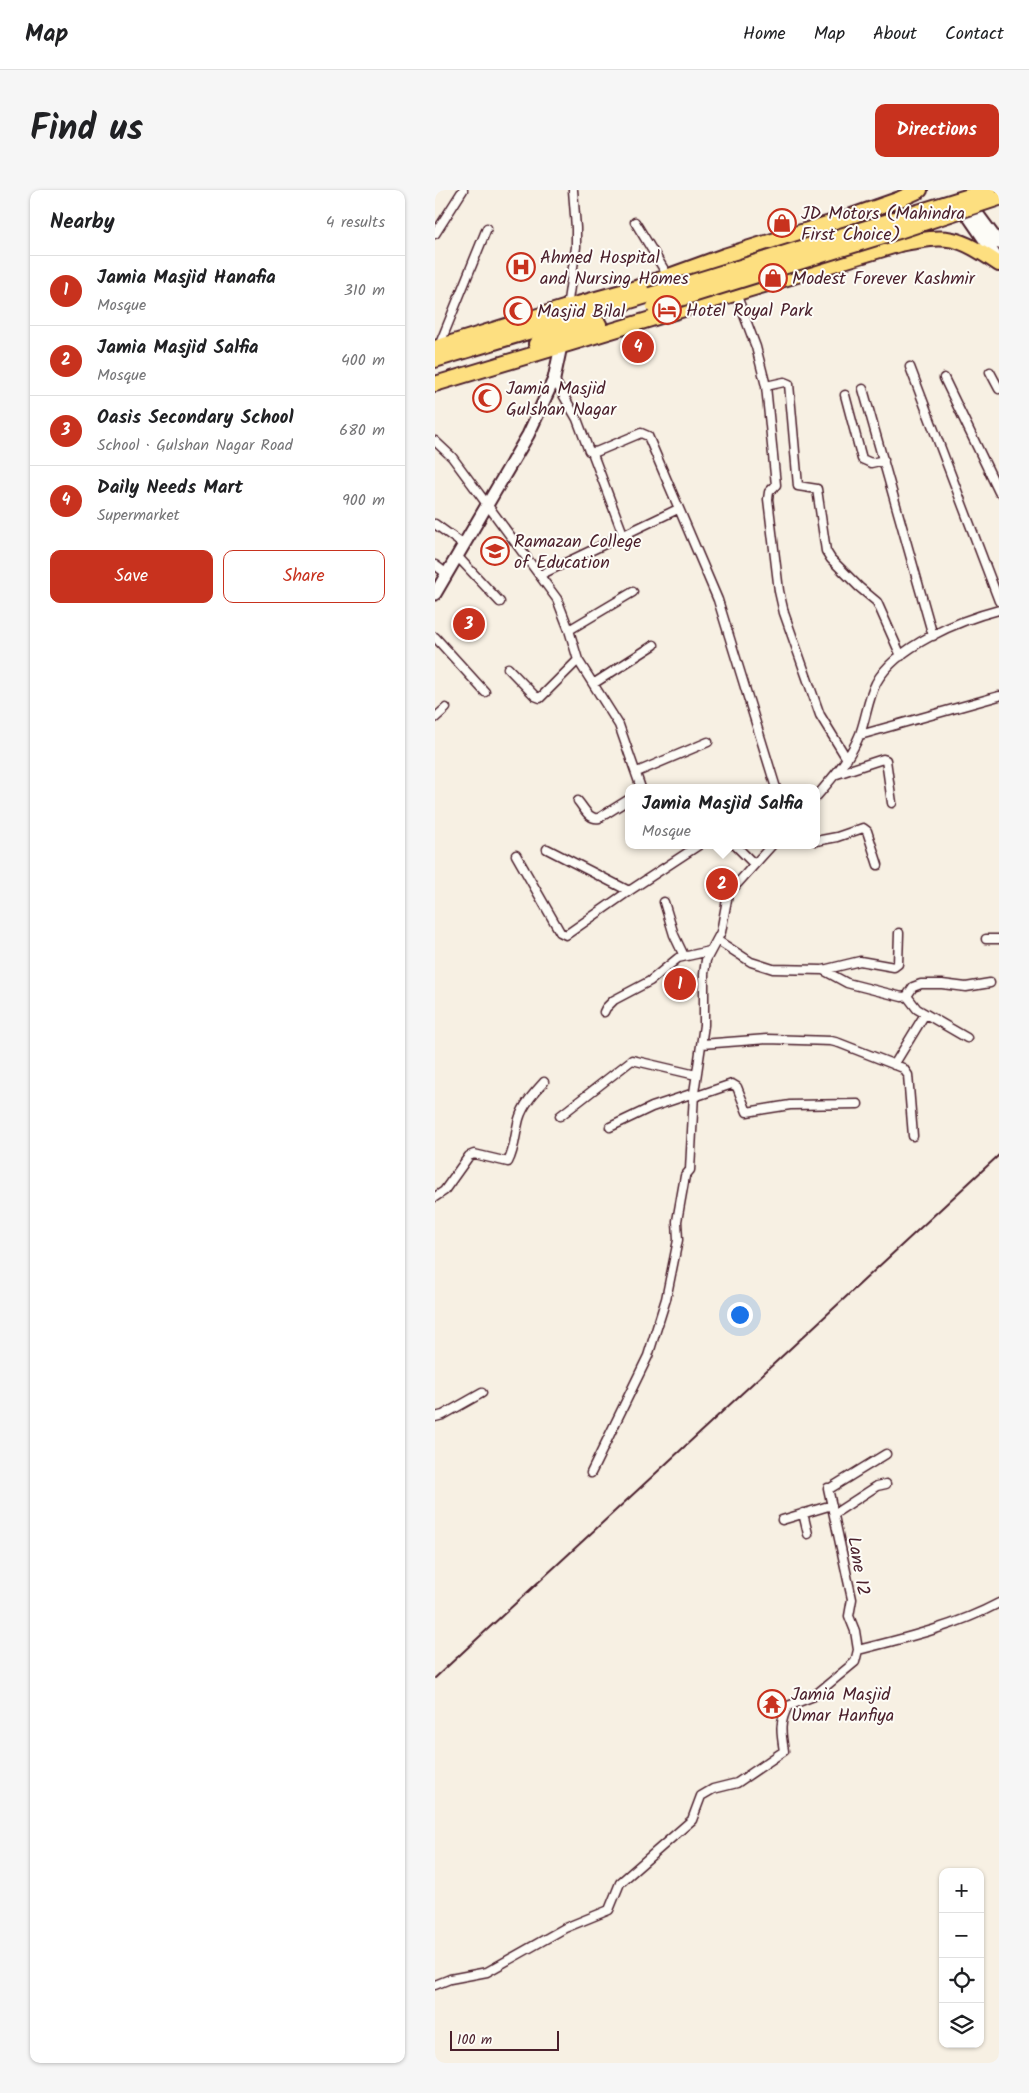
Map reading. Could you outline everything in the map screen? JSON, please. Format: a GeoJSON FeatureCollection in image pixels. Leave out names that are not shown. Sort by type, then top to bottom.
{"type":"FeatureCollection","features":[{"type":"Feature","properties":{"kind":"highway"},"geometry":{"type":"LineString","coordinates":[[435,360],[529,325],[567,307],[636,288],[667,276],[843,219],[920,190]]}},
{"type":"Feature","properties":{"kind":"highway"},"geometry":{"type":"LineString","coordinates":[[632,314],[653,301],[989,190]]}},
{"type":"Feature","properties":{"kind":"highway"},"geometry":{"type":"LineString","coordinates":[[435,384],[673,312],[733,288],[999,198]]}},
{"type":"Feature","properties":{"kind":"highway"},"geometry":{"type":"LineString","coordinates":[[437,347],[610,308],[733,288],[933,237],[956,239],[999,263]]}},
{"type":"Feature","properties":{"kind":"highway"},"geometry":{"type":"LineString","coordinates":[[610,308],[636,288]]}},
{"type":"Feature","properties":{"kind":"highway"},"geometry":{"type":"LineString","coordinates":[[435,374],[632,314],[673,312]]}},
{"type":"Feature","properties":{"kind":"street"},"geometry":{"type":"LineString","coordinates":[[435,234],[463,190]]}},
{"type":"Feature","properties":{"kind":"street"},"geometry":{"type":"LineString","coordinates":[[567,307],[576,246],[573,190]]}},
{"type":"Feature","properties":{"kind":"street"},"geometry":{"type":"LineString","coordinates":[[999,243],[969,209],[999,263]]}},
{"type":"Feature","properties":{"kind":"street"},"geometry":{"type":"LineString","coordinates":[[635,222],[667,276]]}},
{"type":"Feature","properties":{"kind":"street"},"geometry":{"type":"LineString","coordinates":[[437,347],[487,228]]}},
{"type":"Feature","properties":{"kind":"street"},"geometry":{"type":"LineString","coordinates":[[733,288],[756,347],[766,386],[776,485],[769,492],[767,499],[781,602],[820,715],[829,733],[847,759]]}},
{"type":"Feature","properties":{"kind":"street"},"geometry":{"type":"LineString","coordinates":[[435,594],[528,435],[554,379],[561,346]]}},
{"type":"Feature","properties":{"kind":"street"},"geometry":{"type":"LineString","coordinates":[[911,367],[999,601]]}},
{"type":"Feature","properties":{"kind":"street"},"geometry":{"type":"LineString","coordinates":[[990,372],[999,389]]}},
{"type":"Feature","properties":{"kind":"street"},"geometry":{"type":"LineString","coordinates":[[944,378],[999,492]]}},
{"type":"Feature","properties":{"kind":"street"},"geometry":{"type":"LineString","coordinates":[[554,379],[577,419],[587,448],[592,452],[623,534]]}},
{"type":"Feature","properties":{"kind":"street"},"geometry":{"type":"LineString","coordinates":[[766,386],[784,382],[789,384],[798,486],[817,489],[826,551],[831,559],[877,602],[901,656]]}},
{"type":"Feature","properties":{"kind":"street"},"geometry":{"type":"LineString","coordinates":[[863,389],[933,636]]}},
{"type":"Feature","properties":{"kind":"street"},"geometry":{"type":"LineString","coordinates":[[845,395],[862,460],[871,463],[884,460]]}},
{"type":"Feature","properties":{"kind":"street"},"geometry":{"type":"LineString","coordinates":[[592,452],[638,434],[648,436],[718,600],[767,754],[774,784]]}},
{"type":"Feature","properties":{"kind":"street"},"geometry":{"type":"LineString","coordinates":[[435,441],[447,450],[486,506],[557,599],[578,660],[619,725],[640,784]]}},
{"type":"Feature","properties":{"kind":"street"},"geometry":{"type":"LineString","coordinates":[[540,575],[678,508]]}},
{"type":"Feature","properties":{"kind":"street"},"geometry":{"type":"LineString","coordinates":[[435,524],[463,546]]}},
{"type":"Feature","properties":{"kind":"street"},"geometry":{"type":"LineString","coordinates":[[458,557],[500,602]]}},
{"type":"Feature","properties":{"kind":"street"},"geometry":{"type":"LineString","coordinates":[[435,565],[447,574]]}},
{"type":"Feature","properties":{"kind":"street"},"geometry":{"type":"LineString","coordinates":[[569,630],[633,592]]}},
{"type":"Feature","properties":{"kind":"street"},"geometry":{"type":"LineString","coordinates":[[820,793],[837,774],[860,735],[876,683],[886,668],[933,636],[974,618],[999,610]]}},
{"type":"Feature","properties":{"kind":"street"},"geometry":{"type":"LineString","coordinates":[[435,638],[485,692]]}},
{"type":"Feature","properties":{"kind":"street"},"geometry":{"type":"LineString","coordinates":[[593,684],[654,645]]}},
{"type":"Feature","properties":{"kind":"street"},"geometry":{"type":"LineString","coordinates":[[508,668],[535,696],[540,698],[578,660]]}},
{"type":"Feature","properties":{"kind":"street"},"geometry":{"type":"LineString","coordinates":[[860,735],[999,696]]}},
{"type":"Feature","properties":{"kind":"street"},"geometry":{"type":"LineString","coordinates":[[435,718],[446,708]]}},
{"type":"Feature","properties":{"kind":"street"},"geometry":{"type":"LineString","coordinates":[[637,772],[708,742]]}},
{"type":"Feature","properties":{"kind":"street"},"geometry":{"type":"LineString","coordinates":[[837,774],[883,759],[886,760],[892,804]]}},
{"type":"Feature","properties":{"kind":"street"},"geometry":{"type":"LineString","coordinates":[[579,800],[591,817],[595,819],[625,802]]}},
{"type":"Feature","properties":{"kind":"street"},"geometry":{"type":"LineString","coordinates":[[820,840],[837,837],[863,828],[867,831],[877,865]]}},
{"type":"Feature","properties":{"kind":"street"},"geometry":{"type":"LineString","coordinates":[[547,848],[629,891]]}},
{"type":"Feature","properties":{"kind":"street"},"geometry":{"type":"LineString","coordinates":[[515,855],[563,934],[571,934],[629,891],[693,849]]}},
{"type":"Feature","properties":{"kind":"street"},"geometry":{"type":"LineString","coordinates":[[739,849],[754,864]]}},
{"type":"Feature","properties":{"kind":"street"},"geometry":{"type":"LineString","coordinates":[[591,1473],[648,1356],[665,1299],[678,1240],[677,1220],[685,1176],[690,1170],[694,1095],[704,1015],[704,974],[710,950],[723,926],[729,894],[768,849]]}},
{"type":"Feature","properties":{"kind":"street"},"geometry":{"type":"LineString","coordinates":[[664,902],[674,935],[684,956]]}},
{"type":"Feature","properties":{"kind":"street"},"geometry":{"type":"LineString","coordinates":[[717,940],[751,962],[773,969],[823,970],[860,961],[897,966],[899,933]]}},
{"type":"Feature","properties":{"kind":"street"},"geometry":{"type":"LineString","coordinates":[[986,939],[999,939]]}},
{"type":"Feature","properties":{"kind":"street"},"geometry":{"type":"LineString","coordinates":[[604,1012],[614,1000],[650,981],[674,961],[684,956],[710,950]]}},
{"type":"Feature","properties":{"kind":"street"},"geometry":{"type":"LineString","coordinates":[[823,970],[847,983],[902,997],[907,996],[913,987],[919,984],[942,984],[965,988],[990,983]]}},
{"type":"Feature","properties":{"kind":"street"},"geometry":{"type":"LineString","coordinates":[[907,996],[915,1007],[967,1038]]}},
{"type":"Feature","properties":{"kind":"street"},"geometry":{"type":"LineString","coordinates":[[894,1064],[925,1014]]}},
{"type":"Feature","properties":{"kind":"street"},"geometry":{"type":"LineString","coordinates":[[701,1044],[767,1039],[831,1041],[894,1064],[907,1072],[913,1136]]}},
{"type":"Feature","properties":{"kind":"street"},"geometry":{"type":"LineString","coordinates":[[560,1116],[632,1060],[696,1076]]}},
{"type":"Feature","properties":{"kind":"street"},"geometry":{"type":"LineString","coordinates":[[435,1197],[444,1191],[469,1156],[474,1154],[509,1162],[520,1117],[531,1097],[544,1082]]}},
{"type":"Feature","properties":{"kind":"street"},"geometry":{"type":"LineString","coordinates":[[610,1127],[652,1107],[732,1084],[737,1087],[747,1112],[790,1105],[858,1104]]}},
{"type":"Feature","properties":{"kind":"street"},"geometry":{"type":"LineString","coordinates":[[435,1417],[443,1415],[482,1393]]}},
{"type":"Feature","properties":{"kind":"street","name":"Lane 12"},"geometry":{"type":"LineString","coordinates":[[858,1650],[855,1631],[849,1616],[852,1599],[828,1488],[886,1454]]}},
{"type":"Feature","properties":{"kind":"street"},"geometry":{"type":"LineString","coordinates":[[834,1514],[877,1486],[886,1484]]}},
{"type":"Feature","properties":{"kind":"street"},"geometry":{"type":"LineString","coordinates":[[782,1520],[832,1505]]}},
{"type":"Feature","properties":{"kind":"street"},"geometry":{"type":"LineString","coordinates":[[803,1513],[808,1534]]}},
{"type":"Feature","properties":{"kind":"street"},"geometry":{"type":"LineString","coordinates":[[435,1985],[450,1979],[487,1972],[565,1928],[609,1910],[620,1883],[692,1820],[701,1796],[713,1789],[737,1783],[784,1751],[780,1728],[782,1716],[788,1706],[813,1696],[828,1686],[855,1662],[858,1650],[903,1639],[971,1616],[999,1602]]}},
{"type":"Feature","properties":{"kind":"railway"},"geometry":{"type":"LineString","coordinates":[[435,1678],[999,1155]]}},
{"type":"Feature","properties":{"kind":"place","name":"JD Motors (Mahindra First Choice)"},"geometry":{"type":"Point","coordinates":[782,223]}},
{"type":"Feature","properties":{"kind":"place","name":"Ahmed Hospital and Nursing Homes"},"geometry":{"type":"Point","coordinates":[521,267]}},
{"type":"Feature","properties":{"kind":"place","name":"Modest Forever Kashmir"},"geometry":{"type":"Point","coordinates":[773,278]}},
{"type":"Feature","properties":{"kind":"place","name":"Hotel Royal Park"},"geometry":{"type":"Point","coordinates":[667,310]}},
{"type":"Feature","properties":{"kind":"place","name":"Masjid Bilal"},"geometry":{"type":"Point","coordinates":[518,311]}},
{"type":"Feature","properties":{"kind":"place","name":"Daily Needs Mart"},"geometry":{"type":"Point","coordinates":[638,347]}},
{"type":"Feature","properties":{"kind":"place","name":"Jamia Masjid Gulshan Nagar"},"geometry":{"type":"Point","coordinates":[487,398]}},
{"type":"Feature","properties":{"kind":"place","name":"Ramazan College of Education"},"geometry":{"type":"Point","coordinates":[495,551]}},
{"type":"Feature","properties":{"kind":"place","name":"Oasis Secondary School"},"geometry":{"type":"Point","coordinates":[469,624]}},
{"type":"Feature","properties":{"kind":"place","name":"Jamia Masjid Salfia"},"geometry":{"type":"Point","coordinates":[722,884]}},
{"type":"Feature","properties":{"kind":"place","name":"Jamia Masjid Hanafia"},"geometry":{"type":"Point","coordinates":[680,984]}},
{"type":"Feature","properties":{"kind":"place","name":"Jamia Masjid Umar Hanfiya"},"geometry":{"type":"Point","coordinates":[772,1704]}}]}
